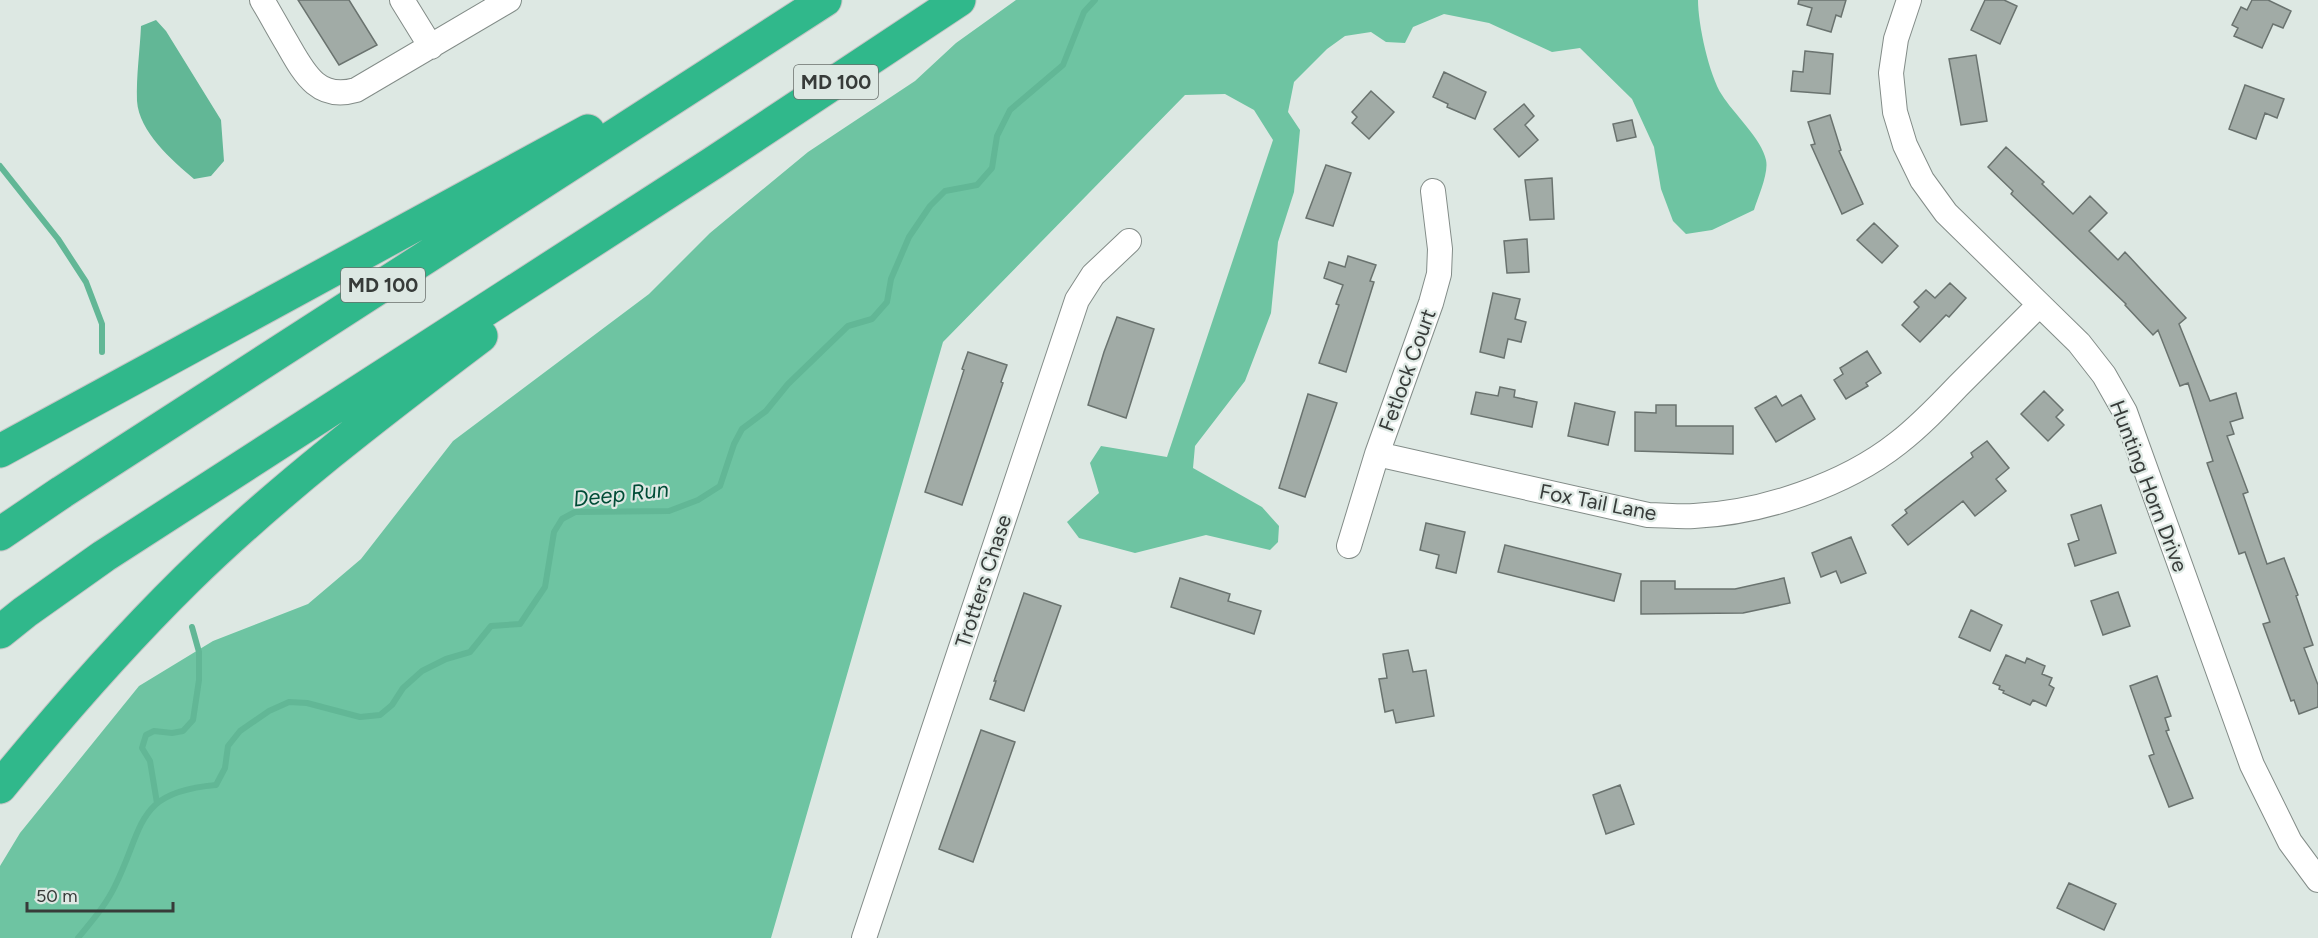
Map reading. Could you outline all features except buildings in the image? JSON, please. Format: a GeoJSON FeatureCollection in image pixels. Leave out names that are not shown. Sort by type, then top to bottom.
{"type":"FeatureCollection","features":[{"type":"Feature","properties":{"kind":"highway","name":"MD 100"},"geometry":{"type":"LineString","coordinates":[[0,534],[72,485],[825,0]]}},
{"type":"Feature","properties":{"kind":"highway","name":"MD 100"},"geometry":{"type":"LineString","coordinates":[[0,633],[25,612],[104,556],[713,163],[959,0]]}},
{"type":"Feature","properties":{"kind":"highway"},"geometry":{"type":"LineString","coordinates":[[0,451],[550,150],[768,38]]}},
{"type":"Feature","properties":{"kind":"highway"},"geometry":{"type":"LineString","coordinates":[[0,787],[51,724],[127,641],[187,580],[268,505],[442,366],[713,163]]}},
{"type":"Feature","properties":{"kind":"street"},"geometry":{"type":"LineString","coordinates":[[262,0],[303,72],[324,90],[335,93],[356,90],[509,0]]}},
{"type":"Feature","properties":{"kind":"street"},"geometry":{"type":"LineString","coordinates":[[402,0],[431,47]]}},
{"type":"Feature","properties":{"kind":"street","name":"Hunting Horn Drive"},"geometry":{"type":"LineString","coordinates":[[1910,0],[1896,39],[1891,73],[1895,112],[1905,145],[1922,180],[1946,213],[2079,343],[2104,375],[2125,412],[2252,765],[2290,842],[2318,880]]}},
{"type":"Feature","properties":{"kind":"street","name":"Fetlock Court"},"geometry":{"type":"LineString","coordinates":[[1349,546],[1377,454],[1431,303],[1438,274],[1440,249],[1433,191]]}},
{"type":"Feature","properties":{"kind":"street","name":"Trotters Chase"},"geometry":{"type":"LineString","coordinates":[[864,938],[1077,300],[1093,275],[1129,241]]}},
{"type":"Feature","properties":{"kind":"street","name":"Fox Tail Lane"},"geometry":{"type":"LineString","coordinates":[[1377,454],[1648,515],[1694,516],[1738,510],[1790,498],[1834,482],[1870,463],[1926,419],[2039,305]]}},
{"type":"Feature","properties":{"kind":"shaded area"},"geometry":{"type":"Polygon","coordinates":[[[1016,0],[1698,0],[1702,35],[1717,86],[1759,144],[1767,165],[1765,178],[1754,210],[1712,230],[1686,234],[1673,221],[1661,189],[1654,147],[1632,99],[1580,48],[1552,52],[1489,23],[1444,14],[1413,27],[1405,43],[1386,42],[1371,32],[1345,36],[1327,49],[1294,82],[1288,112],[1300,130],[1294,192],[1278,242],[1271,313],[1245,381],[1195,446],[1193,468],[1262,507],[1279,526],[1278,542],[1270,550],[1206,535],[1135,553],[1079,538],[1067,522],[1099,493],[1090,463],[1101,446],[1167,457],[1273,140],[1254,110],[1225,94],[1185,95],[943,342],[771,938],[0,938],[0,866],[20,833],[139,686],[213,641],[308,604],[361,559],[453,441],[649,294],[710,233],[808,152],[915,81],[956,43],[1016,0]]]}},
{"type":"Feature","properties":{"kind":"shaded area"},"geometry":{"type":"Polygon","coordinates":[[[156,20],[166,31],[221,120],[224,161],[211,176],[194,179],[185,171],[150,134],[139,112],[137,92],[141,26],[156,20]]]}},
{"type":"Feature","properties":{"kind":"waterway","name":"Deep Run"},"geometry":{"type":"LineString","coordinates":[[78,938],[111,893],[146,815],[156,804],[170,795],[216,785],[225,768],[228,746],[240,731],[269,711],[289,702],[307,703],[360,717],[380,715],[392,705],[403,688],[422,671],[446,659],[470,652],[491,626],[520,624],[545,587],[554,532],[562,519],[575,512],[669,511],[698,500],[720,486],[734,444],[742,429],[766,411],[788,384],[848,326],[872,319],[887,302],[891,279],[909,237],[930,206],[945,191],[977,185],[992,168],[997,136],[1010,110],[1063,65],[1084,12],[1095,0]]}},
{"type":"Feature","properties":{"kind":"waterway"},"geometry":{"type":"LineString","coordinates":[[0,166],[58,239],[86,282],[102,324],[102,352]]}},
{"type":"Feature","properties":{"kind":"waterway"},"geometry":{"type":"LineString","coordinates":[[157,803],[150,761],[142,748],[146,735],[154,731],[172,733],[183,731],[193,720],[199,680],[199,652],[192,627]]}}]}
